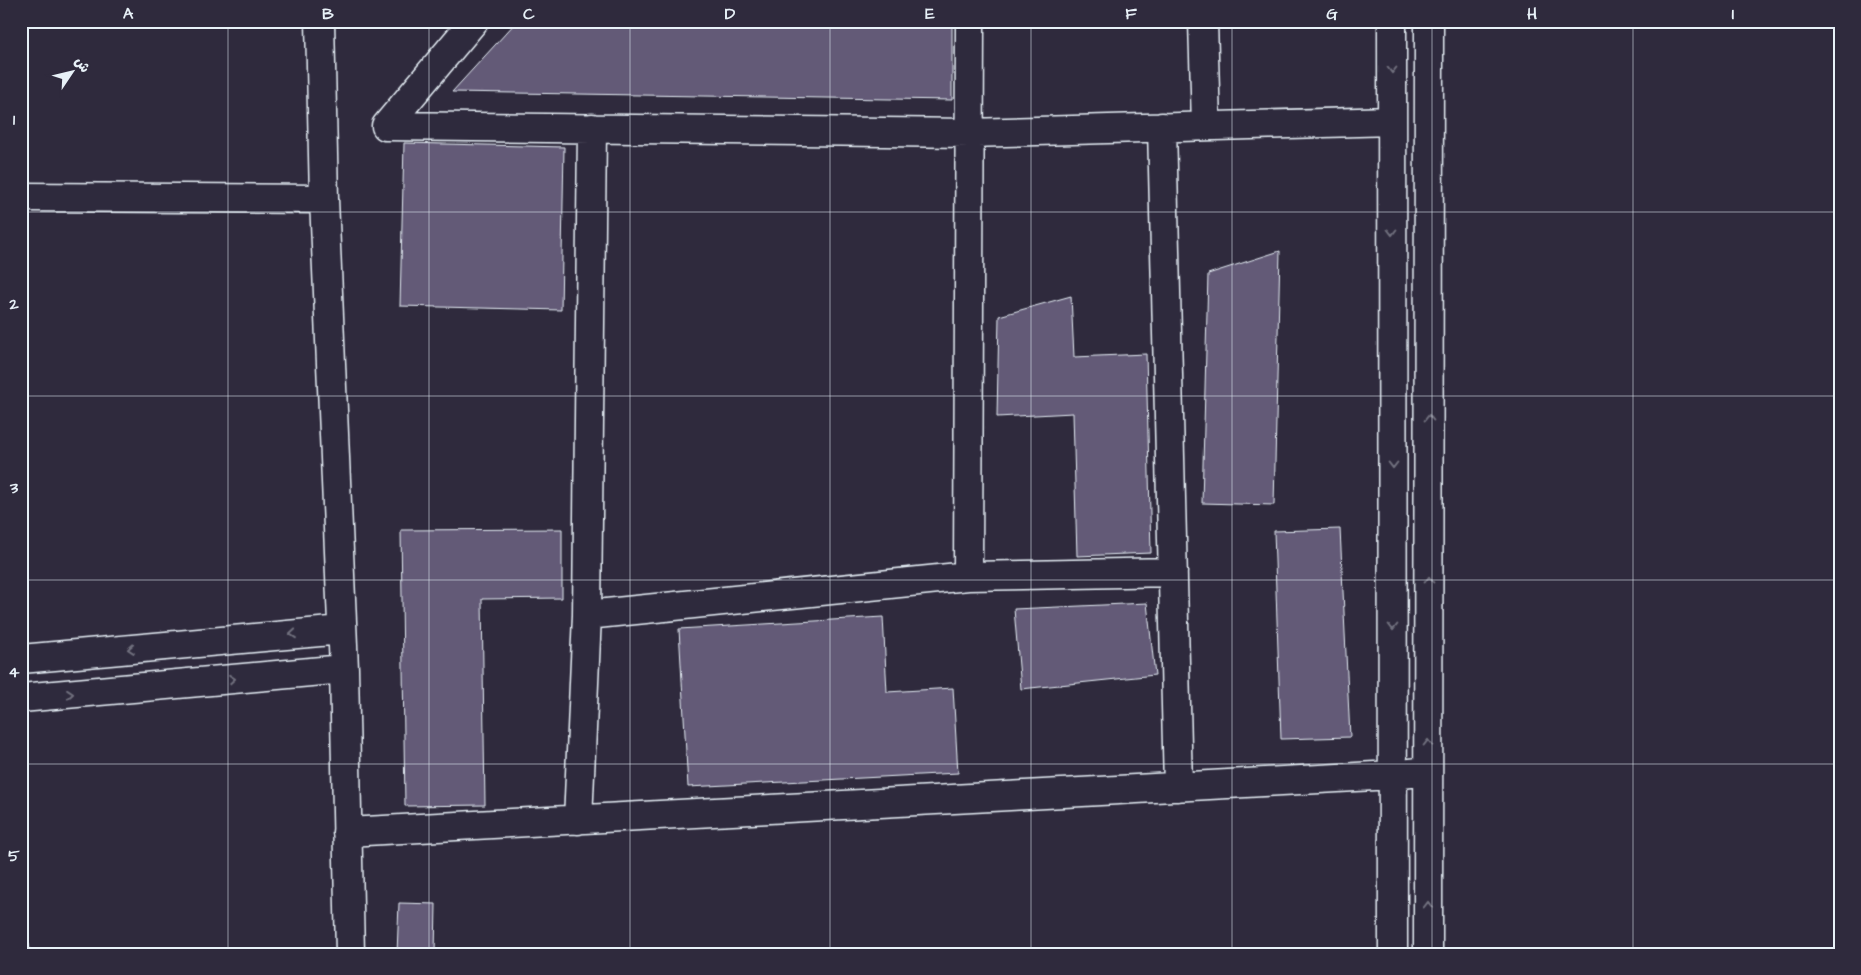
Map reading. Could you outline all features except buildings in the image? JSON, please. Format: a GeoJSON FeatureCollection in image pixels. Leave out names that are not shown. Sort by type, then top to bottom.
{"type":"FeatureCollection","features":[{"type":"Feature","properties":{"kind":"street"},"geometry":{"type":"LineString","coordinates":[[320,21],[324,199],[344,669],[350,954]]}},
{"type":"Feature","properties":{"kind":"street"},"geometry":{"type":"LineString","coordinates":[[474,21],[386,126],[969,132],[1392,121]]}},
{"type":"Feature","properties":{"kind":"street"},"geometry":{"type":"LineString","coordinates":[[968,576],[970,21]]}},
{"type":"Feature","properties":{"kind":"street"},"geometry":{"type":"LineString","coordinates":[[1203,21],[1206,126]]}},
{"type":"Feature","properties":{"kind":"street"},"geometry":{"type":"LineString","coordinates":[[1392,21],[1393,954]]}},
{"type":"Feature","properties":{"kind":"street"},"geometry":{"type":"LineString","coordinates":[[1428,954],[1430,21]]}},
{"type":"Feature","properties":{"kind":"street"},"geometry":{"type":"LineString","coordinates":[[1162,127],[1178,787]]}},
{"type":"Feature","properties":{"kind":"street"},"geometry":{"type":"LineString","coordinates":[[578,820],[587,615],[592,128]]}},
{"type":"Feature","properties":{"kind":"street"},"geometry":{"type":"LineString","coordinates":[[21,196],[324,199]]}},
{"type":"Feature","properties":{"kind":"street"},"geometry":{"type":"LineString","coordinates":[[587,615],[968,576],[1173,572]]}},
{"type":"Feature","properties":{"kind":"street"},"geometry":{"type":"LineString","coordinates":[[21,659],[342,630]]}},
{"type":"Feature","properties":{"kind":"street"},"geometry":{"type":"LineString","coordinates":[[21,698],[344,669]]}},
{"type":"Feature","properties":{"kind":"street"},"geometry":{"type":"LineString","coordinates":[[347,832],[1393,775],[1428,771]]}}]}
